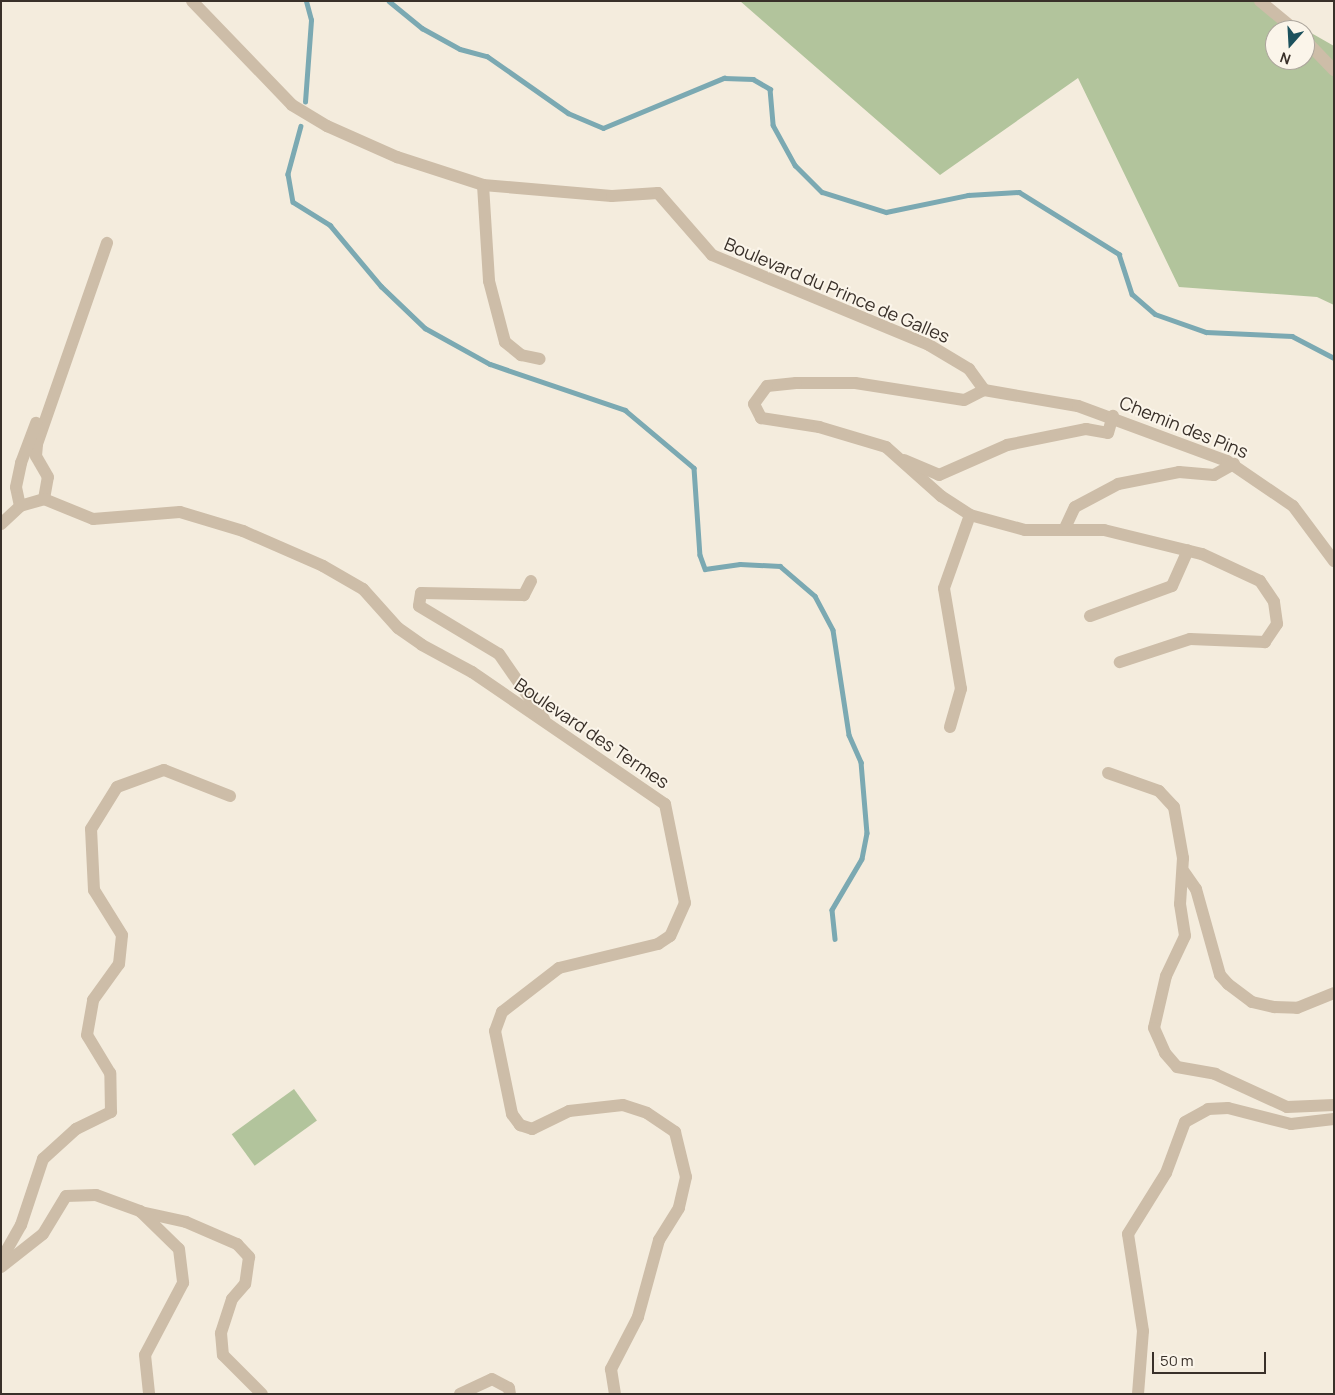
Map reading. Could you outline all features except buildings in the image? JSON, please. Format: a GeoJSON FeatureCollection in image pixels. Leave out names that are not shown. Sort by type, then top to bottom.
{"type":"FeatureCollection","features":[{"type":"Feature","properties":{"kind":"street"},"geometry":{"type":"LineString","coordinates":[[192,1],[306,116],[397,158],[483,184],[489,281],[505,342],[521,355],[540,360]]}},
{"type":"Feature","properties":{"kind":"street"},"geometry":{"type":"LineString","coordinates":[[1260,1],[1282,20]]}},
{"type":"Feature","properties":{"kind":"street"},"geometry":{"type":"LineString","coordinates":[[1315,50],[1334,70]]}},
{"type":"Feature","properties":{"kind":"street","name":"Boulevard du Prince de Galles"},"geometry":{"type":"LineString","coordinates":[[483,184],[612,196],[658,193],[712,255],[929,345],[969,369],[984,390]]}},
{"type":"Feature","properties":{"kind":"street"},"geometry":{"type":"LineString","coordinates":[[1,524],[20,506],[44,499],[48,477],[36,456],[37,444],[107,243]]}},
{"type":"Feature","properties":{"kind":"street"},"geometry":{"type":"LineString","coordinates":[[20,506],[16,487],[20,463],[81,291]]}},
{"type":"Feature","properties":{"kind":"street"},"geometry":{"type":"LineString","coordinates":[[984,390],[964,400],[855,382],[796,383],[768,386],[754,404],[761,418],[819,427],[886,447],[897,458],[970,515],[1025,530],[1065,528],[1104,530],[1188,550],[1235,566],[1260,581],[1274,602],[1277,624],[1265,642],[1190,639],[1120,662]]}},
{"type":"Feature","properties":{"kind":"street","name":"Chemin des Pins"},"geometry":{"type":"LineString","coordinates":[[984,390],[1113,416],[1234,464],[1293,506],[1334,561]]}},
{"type":"Feature","properties":{"kind":"street"},"geometry":{"type":"LineString","coordinates":[[897,458],[939,475],[1007,445],[1086,429],[1108,433],[1113,416]]}},
{"type":"Feature","properties":{"kind":"street"},"geometry":{"type":"LineString","coordinates":[[1065,528],[1075,507],[1118,484],[1179,472],[1214,475],[1234,464]]}},
{"type":"Feature","properties":{"kind":"street","name":"Boulevard des Termes"},"geometry":{"type":"LineString","coordinates":[[44,499],[93,519],[180,512],[205,517],[324,566],[363,589],[398,628],[422,645],[472,672],[549,728],[665,804],[685,903],[670,936],[658,944],[559,968],[502,1012],[495,1031],[512,1114],[520,1125],[532,1129],[569,1112],[623,1105],[647,1113],[675,1132],[686,1177],[679,1208],[659,1240],[638,1317],[611,1368],[615,1394]]}},
{"type":"Feature","properties":{"kind":"street"},"geometry":{"type":"LineString","coordinates":[[950,727],[961,689],[944,588],[970,515]]}},
{"type":"Feature","properties":{"kind":"street"},"geometry":{"type":"LineString","coordinates":[[1090,616],[1172,586],[1188,550]]}},
{"type":"Feature","properties":{"kind":"street"},"geometry":{"type":"LineString","coordinates":[[531,581],[524,595],[421,593],[419,606],[499,654],[549,728]]}},
{"type":"Feature","properties":{"kind":"street"},"geometry":{"type":"LineString","coordinates":[[1,1260],[21,1224],[43,1159],[76,1129],[111,1112],[110,1072],[87,1035],[93,1000],[119,964],[122,934],[94,890],[91,829],[117,787],[164,770],[230,796]]}},
{"type":"Feature","properties":{"kind":"street"},"geometry":{"type":"LineString","coordinates":[[1108,774],[1159,791],[1174,807],[1184,872],[1180,904],[1185,936],[1166,976],[1154,1028],[1164,1053],[1177,1067],[1215,1074],[1287,1107],[1334,1105]]}},
{"type":"Feature","properties":{"kind":"street"},"geometry":{"type":"LineString","coordinates":[[1184,872],[1196,889],[1220,975],[1228,984],[1252,1002],[1274,1007],[1297,1008],[1334,993]]}},
{"type":"Feature","properties":{"kind":"street"},"geometry":{"type":"LineString","coordinates":[[1138,1394],[1143,1331],[1128,1234],[1166,1173],[1186,1122],[1208,1109],[1228,1108],[1291,1124],[1334,1119]]}},
{"type":"Feature","properties":{"kind":"street"},"geometry":{"type":"LineString","coordinates":[[1,1267],[43,1234],[66,1196],[96,1194],[140,1211],[186,1222],[237,1244],[249,1257],[245,1284],[232,1299],[221,1333],[223,1356],[262,1394]]}},
{"type":"Feature","properties":{"kind":"street"},"geometry":{"type":"LineString","coordinates":[[140,1211],[179,1249],[183,1283],[145,1355],[149,1394]]}},
{"type":"Feature","properties":{"kind":"street"},"geometry":{"type":"LineString","coordinates":[[460,1394],[492,1379],[509,1388],[510,1394]]}},
{"type":"Feature","properties":{"kind":"green space"},"geometry":{"type":"Polygon","coordinates":[[[740,1],[1255,1],[1288,20],[1265,20],[1265,70],[1315,70],[1315,35],[1334,46],[1334,305],[1317,297],[1179,287],[1078,78],[940,175],[740,1]]]}},
{"type":"Feature","properties":{"kind":"green space"},"geometry":{"type":"Polygon","coordinates":[[[294,1089],[317,1121],[255,1166],[232,1134],[294,1089]]]}},
{"type":"Feature","properties":{"kind":"waterway"},"geometry":{"type":"LineString","coordinates":[[305,102],[311,20],[306,1]]}},
{"type":"Feature","properties":{"kind":"waterway"},"geometry":{"type":"LineString","coordinates":[[389,1],[422,28],[460,49],[487,56],[568,113],[603,128],[724,78],[753,79],[770,89],[773,125],[795,165],[822,192],[886,212],[968,195],[1019,192],[1119,254],[1132,294],[1155,314],[1206,332],[1292,336],[1334,358]]}},
{"type":"Feature","properties":{"kind":"waterway"},"geometry":{"type":"LineString","coordinates":[[301,126],[288,174],[293,202],[330,225],[381,286],[425,328],[490,364],[625,410],[694,468],[700,555],[705,569],[740,564],[780,566],[815,596],[833,630],[849,735],[861,762],[867,833],[862,859],[832,910],[835,939]]}}]}
